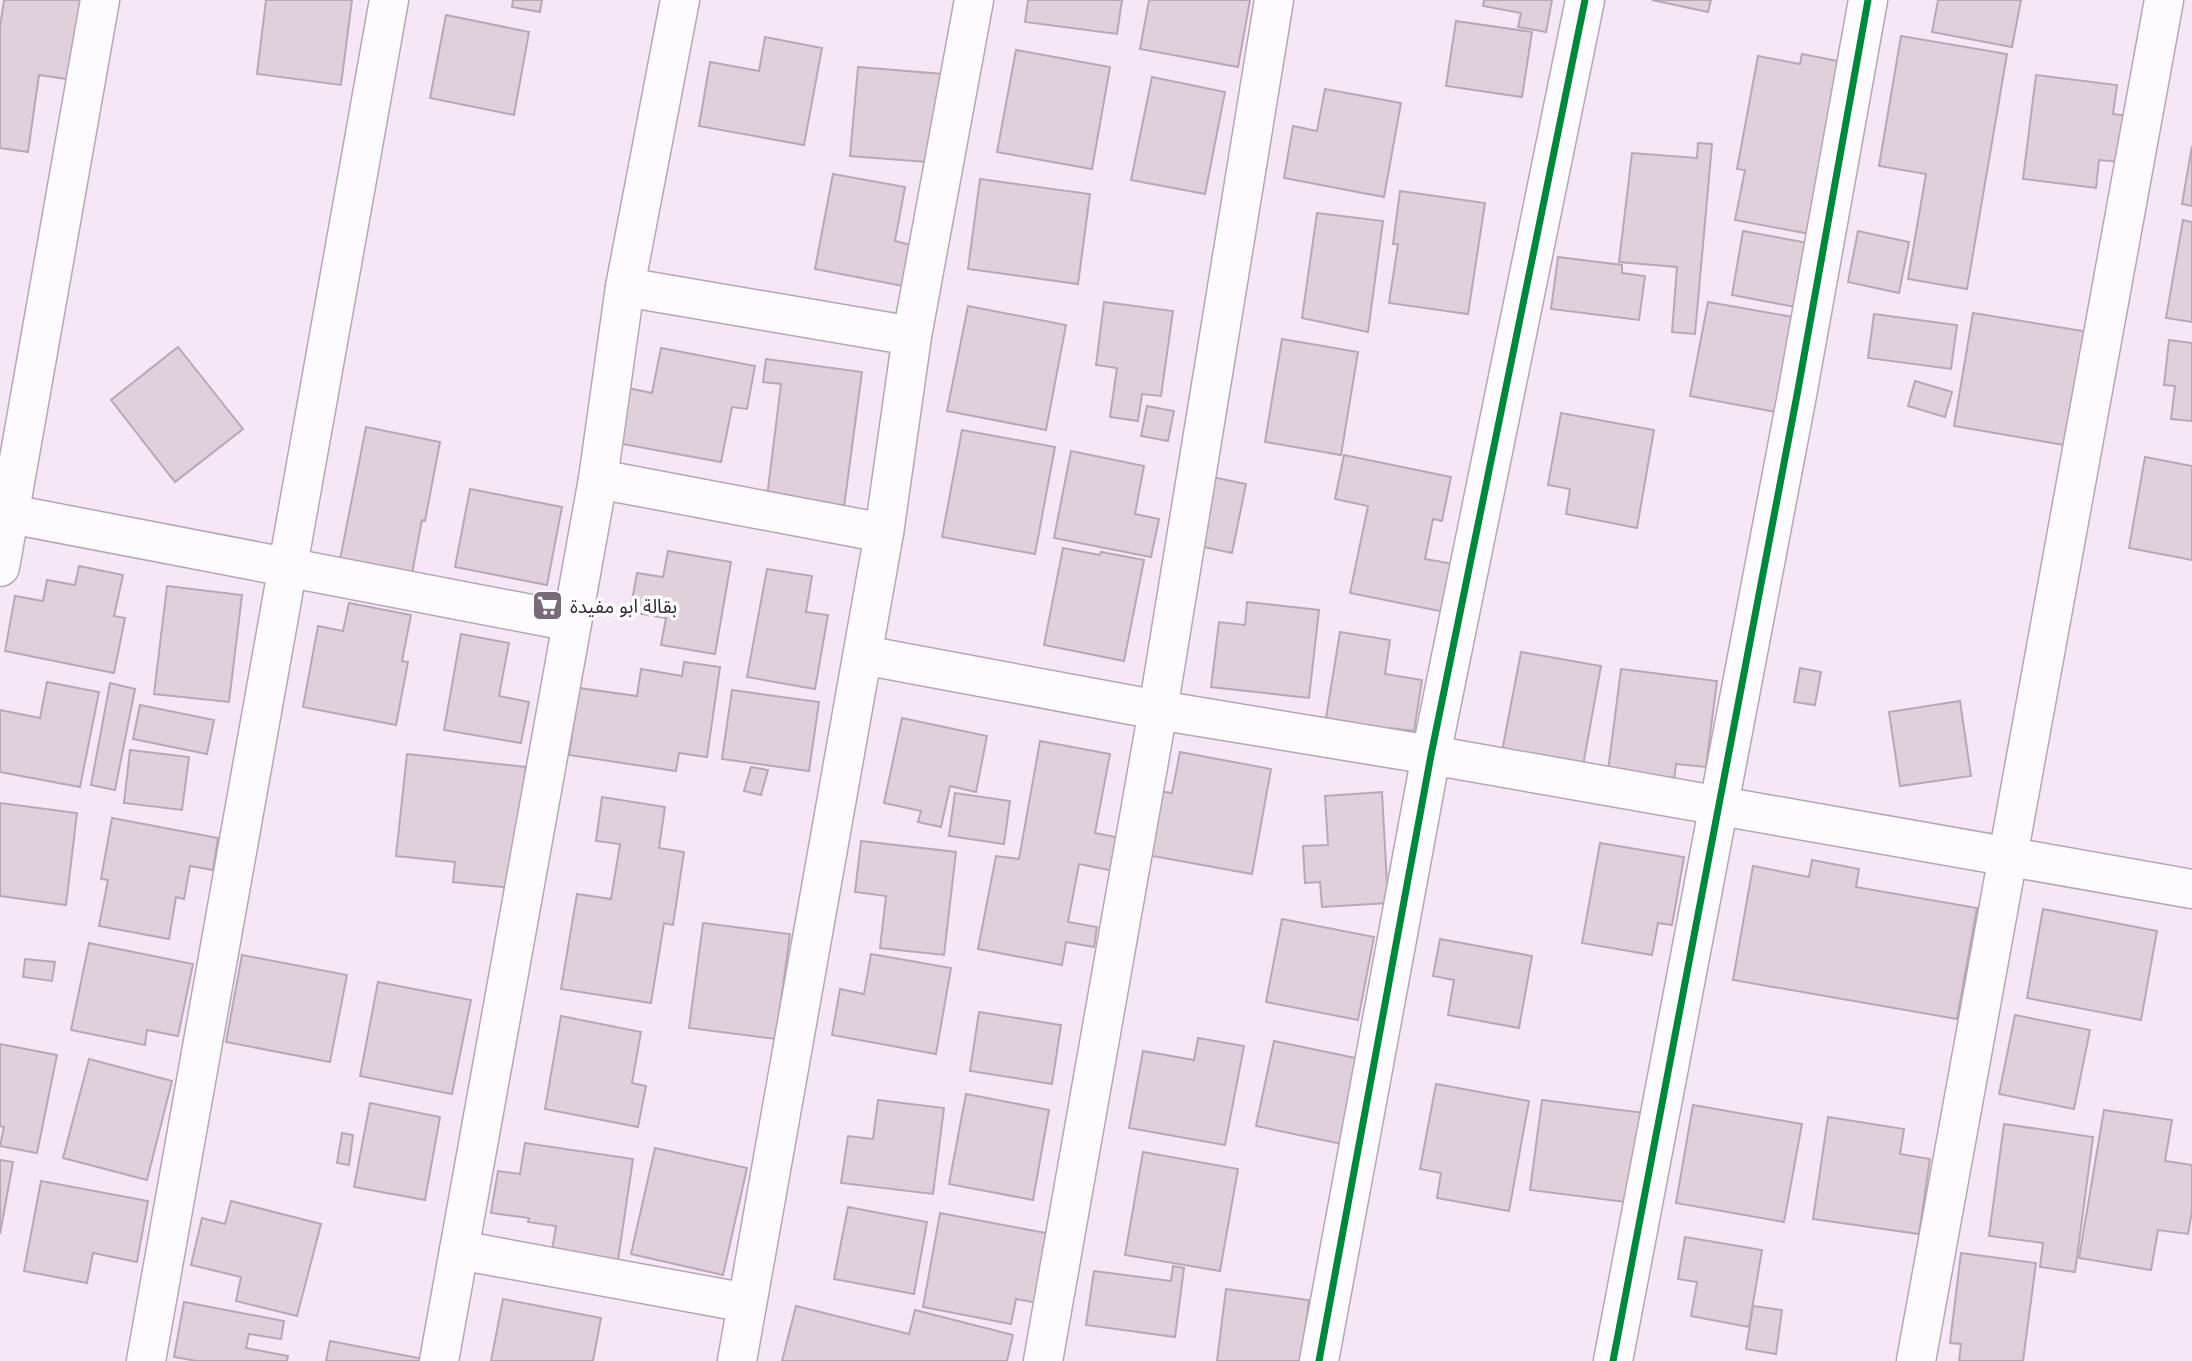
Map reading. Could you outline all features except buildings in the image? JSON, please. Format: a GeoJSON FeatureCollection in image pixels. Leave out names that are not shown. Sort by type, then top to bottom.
{"type":"FeatureCollection","features":[{"type":"Feature","properties":{"kind":"street"},"geometry":{"type":"LineString","coordinates":[[0,567],[5,513],[100,0]]}},
{"type":"Feature","properties":{"kind":"street"},"geometry":{"type":"LineString","coordinates":[[146,1361],[389,0]]}},
{"type":"Feature","properties":{"kind":"street"},"geometry":{"type":"LineString","coordinates":[[439,1361],[597,479],[625,287],[680,0]]}},
{"type":"Feature","properties":{"kind":"street"},"geometry":{"type":"LineString","coordinates":[[737,1361],[884,533],[912,336],[974,0]]}},
{"type":"Feature","properties":{"kind":"street"},"geometry":{"type":"LineString","coordinates":[[1043,1361],[1158,710],[1274,0]]}},
{"type":"Feature","properties":{"kind":"street"},"geometry":{"type":"LineString","coordinates":[[1319,1361],[1431,755],[1585,0]]}},
{"type":"Feature","properties":{"kind":"street"},"geometry":{"type":"LineString","coordinates":[[1613,1361],[1794,409],[1868,0]]}},
{"type":"Feature","properties":{"kind":"street"},"geometry":{"type":"LineString","coordinates":[[1916,1361],[2164,0]]}},
{"type":"Feature","properties":{"kind":"street"},"geometry":{"type":"LineString","coordinates":[[625,287],[912,336]]}},
{"type":"Feature","properties":{"kind":"street"},"geometry":{"type":"LineString","coordinates":[[597,479],[884,533]]}},
{"type":"Feature","properties":{"kind":"street"},"geometry":{"type":"LineString","coordinates":[[5,513],[572,622]]}},
{"type":"Feature","properties":{"kind":"street"},"geometry":{"type":"LineString","coordinates":[[863,655],[1158,710],[1431,755],[2192,889]]}},
{"type":"Feature","properties":{"kind":"street"},"geometry":{"type":"LineString","coordinates":[[459,1250],[747,1303]]}},
{"type":"Feature","properties":{"kind":"cycle path"},"geometry":{"type":"LineString","coordinates":[[1319,1361],[1431,755],[1585,0]]}},
{"type":"Feature","properties":{"kind":"cycle path"},"geometry":{"type":"LineString","coordinates":[[1613,1361],[1797,395],[1868,0]]}},
{"type":"Feature","properties":{"kind":"place","name":"بقالة ابو مفيدة"},"geometry":{"type":"Point","coordinates":[547,606]}}]}
